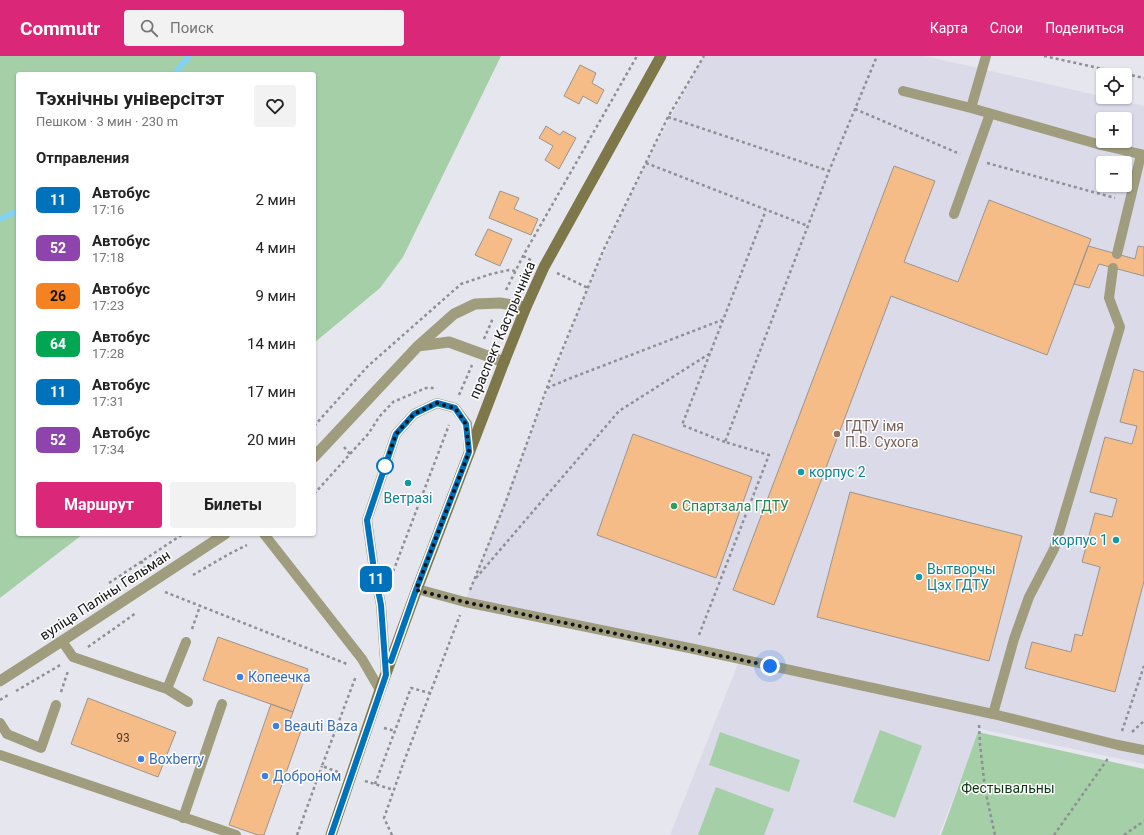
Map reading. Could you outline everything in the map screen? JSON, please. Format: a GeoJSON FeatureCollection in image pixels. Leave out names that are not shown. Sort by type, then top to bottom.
{"type":"FeatureCollection","features":[{"type":"Feature","properties":{"kind":"main road","name":"праспект Кастрычніка"},"geometry":{"type":"LineString","coordinates":[[331,835],[380,690],[416,590],[526,307],[544,267],[661,56]]}},
{"type":"Feature","properties":{"kind":"street"},"geometry":{"type":"LineString","coordinates":[[316,455],[418,346],[454,314],[475,304],[500,303],[526,307]]}},
{"type":"Feature","properties":{"kind":"street"},"geometry":{"type":"LineString","coordinates":[[418,346],[449,342],[504,362]]}},
{"type":"Feature","properties":{"kind":"street","name":"вуліца Паліны Гельман"},"geometry":{"type":"LineString","coordinates":[[0,681],[62,642],[222,536]]}},
{"type":"Feature","properties":{"kind":"lane"},"geometry":{"type":"LineString","coordinates":[[971,108],[986,56]]}},
{"type":"Feature","properties":{"kind":"lane"},"geometry":{"type":"LineString","coordinates":[[902,91],[971,108],[1101,145],[1143,155],[1129,202],[1117,254]]}},
{"type":"Feature","properties":{"kind":"lane"},"geometry":{"type":"LineString","coordinates":[[954,214],[990,114]]}},
{"type":"Feature","properties":{"kind":"lane"},"geometry":{"type":"LineString","coordinates":[[993,714],[1014,639],[1029,597],[1054,549],[1120,327],[1109,298],[1113,268]]}},
{"type":"Feature","properties":{"kind":"lane"},"geometry":{"type":"LineString","coordinates":[[386,675],[381,605],[374,570],[367,520],[396,434],[414,414],[437,403],[455,408],[466,424],[469,452]]}},
{"type":"Feature","properties":{"kind":"lane"},"geometry":{"type":"LineString","coordinates":[[266,536],[362,659],[380,690]]}},
{"type":"Feature","properties":{"kind":"lane"},"geometry":{"type":"LineString","coordinates":[[416,590],[465,602],[979,710],[1118,745],[1144,750]]}},
{"type":"Feature","properties":{"kind":"lane"},"geometry":{"type":"LineString","coordinates":[[62,642],[73,657],[168,689],[188,702]]}},
{"type":"Feature","properties":{"kind":"lane"},"geometry":{"type":"LineString","coordinates":[[168,689],[186,642]]}},
{"type":"Feature","properties":{"kind":"lane"},"geometry":{"type":"LineString","coordinates":[[183,818],[222,704]]}},
{"type":"Feature","properties":{"kind":"lane"},"geometry":{"type":"LineString","coordinates":[[0,723],[7,734],[41,748],[56,705]]}},
{"type":"Feature","properties":{"kind":"lane"},"geometry":{"type":"LineString","coordinates":[[0,755],[236,835]]}},
{"type":"Feature","properties":{"kind":"path"},"geometry":{"type":"LineString","coordinates":[[392,835],[384,818],[465,602],[506,501],[547,388],[603,251],[668,117],[704,56]]}},
{"type":"Feature","properties":{"kind":"path"},"geometry":{"type":"LineString","coordinates":[[725,442],[829,171],[876,56]]}},
{"type":"Feature","properties":{"kind":"path"},"geometry":{"type":"LineString","coordinates":[[1044,56],[1144,78]]}},
{"type":"Feature","properties":{"kind":"path"},"geometry":{"type":"LineString","coordinates":[[855,109],[974,159],[1129,202]]}},
{"type":"Feature","properties":{"kind":"path"},"geometry":{"type":"LineString","coordinates":[[668,117],[829,171]]}},
{"type":"Feature","properties":{"kind":"path"},"geometry":{"type":"LineString","coordinates":[[646,163],[808,226]]}},
{"type":"Feature","properties":{"kind":"path"},"geometry":{"type":"LineString","coordinates":[[694,649],[769,455],[725,442],[682,425],[766,210]]}},
{"type":"Feature","properties":{"kind":"path"},"geometry":{"type":"LineString","coordinates":[[547,388],[722,320]]}},
{"type":"Feature","properties":{"kind":"path"},"geometry":{"type":"LineString","coordinates":[[474,581],[619,411],[709,354]]}},
{"type":"Feature","properties":{"kind":"path"},"geometry":{"type":"LineString","coordinates":[[316,492],[369,433]]}},
{"type":"Feature","properties":{"kind":"path"},"geometry":{"type":"LineString","coordinates":[[109,583],[180,536]]}},
{"type":"Feature","properties":{"kind":"path"},"geometry":{"type":"LineString","coordinates":[[191,576],[247,545]]}},
{"type":"Feature","properties":{"kind":"path"},"geometry":{"type":"LineString","coordinates":[[159,596],[172,588]]}},
{"type":"Feature","properties":{"kind":"path"},"geometry":{"type":"LineString","coordinates":[[165,592],[351,666]]}},
{"type":"Feature","properties":{"kind":"path"},"geometry":{"type":"LineString","coordinates":[[186,642],[200,606]]}},
{"type":"Feature","properties":{"kind":"path"},"geometry":{"type":"LineString","coordinates":[[0,700],[73,657],[141,609]]}},
{"type":"Feature","properties":{"kind":"path"},"geometry":{"type":"LineString","coordinates":[[56,705],[73,657]]}},
{"type":"Feature","properties":{"kind":"path"},"geometry":{"type":"LineString","coordinates":[[375,784],[411,688],[430,693]]}},
{"type":"Feature","properties":{"kind":"path"},"geometry":{"type":"LineString","coordinates":[[979,710],[980,744],[985,789],[995,835]]}},
{"type":"Feature","properties":{"kind":"path"},"geometry":{"type":"LineString","coordinates":[[297,835],[322,766]]}},
{"type":"Feature","properties":{"kind":"path"},"geometry":{"type":"LineString","coordinates":[[1124,835],[1144,821]]}},
{"type":"Feature","properties":{"kind":"shaded area","name":"ГДТУ імя П.В. Сухога"},"geometry":{"type":"Polygon","coordinates":[[[704,56],[925,56],[1096,95],[1096,104],[1132,103],[1144,106],[1144,764],[980,729],[939,835],[670,835],[740,659],[465,602],[588,288],[646,163],[704,56]]]}},
{"type":"Feature","properties":{"kind":"green space"},"geometry":{"type":"Polygon","coordinates":[[[0,56],[501,56],[403,257],[380,288],[316,341],[316,72],[16,72],[16,536],[80,536],[0,598],[0,56]]]}},
{"type":"Feature","properties":{"kind":"green space"},"geometry":{"type":"Polygon","coordinates":[[[880,730],[922,746],[895,818],[853,802],[880,730]]]}},
{"type":"Feature","properties":{"kind":"green space"},"geometry":{"type":"Polygon","coordinates":[[[720,732],[800,760],[789,792],[709,765],[720,732]]]}},
{"type":"Feature","properties":{"kind":"green space","name":"Фестывальны"},"geometry":{"type":"Polygon","coordinates":[[[978,732],[1144,769],[1144,835],[941,835],[978,732]]]}},
{"type":"Feature","properties":{"kind":"green space"},"geometry":{"type":"Polygon","coordinates":[[[716,787],[774,809],[764,835],[698,835],[716,787]]]}},
{"type":"Feature","properties":{"kind":"building"},"geometry":{"type":"Polygon","coordinates":[[[580,65],[596,73],[592,83],[604,90],[597,104],[583,96],[579,104],[564,96],[580,65]]]}},
{"type":"Feature","properties":{"kind":"building"},"geometry":{"type":"Polygon","coordinates":[[[546,126],[560,135],[563,131],[576,138],[559,169],[545,160],[553,146],[539,138],[546,126]]]}},
{"type":"Feature","properties":{"kind":"building","name":"корпус 2"},"geometry":{"type":"Polygon","coordinates":[[[894,166],[935,181],[904,262],[958,282],[989,200],[1091,239],[1047,355],[891,296],[774,605],[733,590],[894,166]]]}},
{"type":"Feature","properties":{"kind":"building"},"geometry":{"type":"Polygon","coordinates":[[[500,191],[519,198],[514,209],[538,219],[531,235],[489,218],[500,191]]]}},
{"type":"Feature","properties":{"kind":"building"},"geometry":{"type":"Polygon","coordinates":[[[488,229],[512,239],[500,266],[475,255],[488,229]]]}},
{"type":"Feature","properties":{"kind":"building"},"geometry":{"type":"Polygon","coordinates":[[[1088,246],[1135,259],[1138,246],[1144,247],[1144,276],[1099,264],[1089,288],[1074,284],[1088,246]]]}},
{"type":"Feature","properties":{"kind":"building","name":"корпус 1"},"geometry":{"type":"Polygon","coordinates":[[[1134,369],[1144,372],[1144,581],[1115,692],[1025,668],[1032,642],[1071,652],[1075,634],[1082,636],[1100,567],[1082,562],[1095,513],[1112,517],[1117,499],[1090,492],[1105,437],[1132,444],[1137,426],[1120,422],[1134,369]]]}},
{"type":"Feature","properties":{"kind":"building","name":"Спартзала ГДТУ"},"geometry":{"type":"Polygon","coordinates":[[[633,434],[752,477],[716,578],[597,535],[633,434]]]}},
{"type":"Feature","properties":{"kind":"building","name":"Вытворчы Цэх ГДТУ"},"geometry":{"type":"Polygon","coordinates":[[[850,492],[1022,536],[989,661],[817,617],[850,492]]]}},
{"type":"Feature","properties":{"kind":"building"},"geometry":{"type":"Polygon","coordinates":[[[218,637],[308,669],[293,712],[203,680],[218,637]]]}},
{"type":"Feature","properties":{"kind":"building"},"geometry":{"type":"Polygon","coordinates":[[[88,698],[176,732],[158,777],[71,744],[88,698]]]}},
{"type":"Feature","properties":{"kind":"building","name":"Доброном"},"geometry":{"type":"Polygon","coordinates":[[[271,704],[293,712],[289,723],[302,728],[264,835],[258,835],[229,825],[271,704]]]}},
{"type":"Feature","properties":{"kind":"waterway"},"geometry":{"type":"LineString","coordinates":[[176,72],[189,56]]}},
{"type":"Feature","properties":{"kind":"waterway"},"geometry":{"type":"LineString","coordinates":[[0,219],[16,212]]}},
{"type":"Feature","properties":{"kind":"bus line","name":"11"},"geometry":{"type":"LineString","coordinates":[[331,835],[386,675],[381,605],[374,570],[367,520],[396,434],[414,414],[437,403],[455,408],[466,424],[469,452],[416,590],[391,661]]}},
{"type":"Feature","properties":{"kind":"place","name":"ГДТУ імя П.В. Сухога"},"geometry":{"type":"Point","coordinates":[837,434]}},
{"type":"Feature","properties":{"kind":"place","name":"корпус 2"},"geometry":{"type":"Point","coordinates":[801,472]}},
{"type":"Feature","properties":{"kind":"place","name":"Ветразі"},"geometry":{"type":"Point","coordinates":[408,483]}},
{"type":"Feature","properties":{"kind":"place","name":"Спартзала ГДТУ"},"geometry":{"type":"Point","coordinates":[674,506]}},
{"type":"Feature","properties":{"kind":"place","name":"корпус 1"},"geometry":{"type":"Point","coordinates":[1116,540]}},
{"type":"Feature","properties":{"kind":"place","name":"Вытворчы Цэх ГДТУ"},"geometry":{"type":"Point","coordinates":[919,577]}},
{"type":"Feature","properties":{"kind":"place","name":"Копеечка"},"geometry":{"type":"Point","coordinates":[240,677]}},
{"type":"Feature","properties":{"kind":"place","name":"Beauti Baza"},"geometry":{"type":"Point","coordinates":[276,726]}},
{"type":"Feature","properties":{"kind":"place","name":"Boxberry"},"geometry":{"type":"Point","coordinates":[141,759]}},
{"type":"Feature","properties":{"kind":"place","name":"Доброном"},"geometry":{"type":"Point","coordinates":[265,776]}},
{"type":"Feature","properties":{"kind":"route"},"geometry":{"type":"LineString","coordinates":[[385,466],[396,434],[414,414],[437,403],[455,408],[466,424],[469,452],[416,590],[465,602],[770,666]]}}]}
